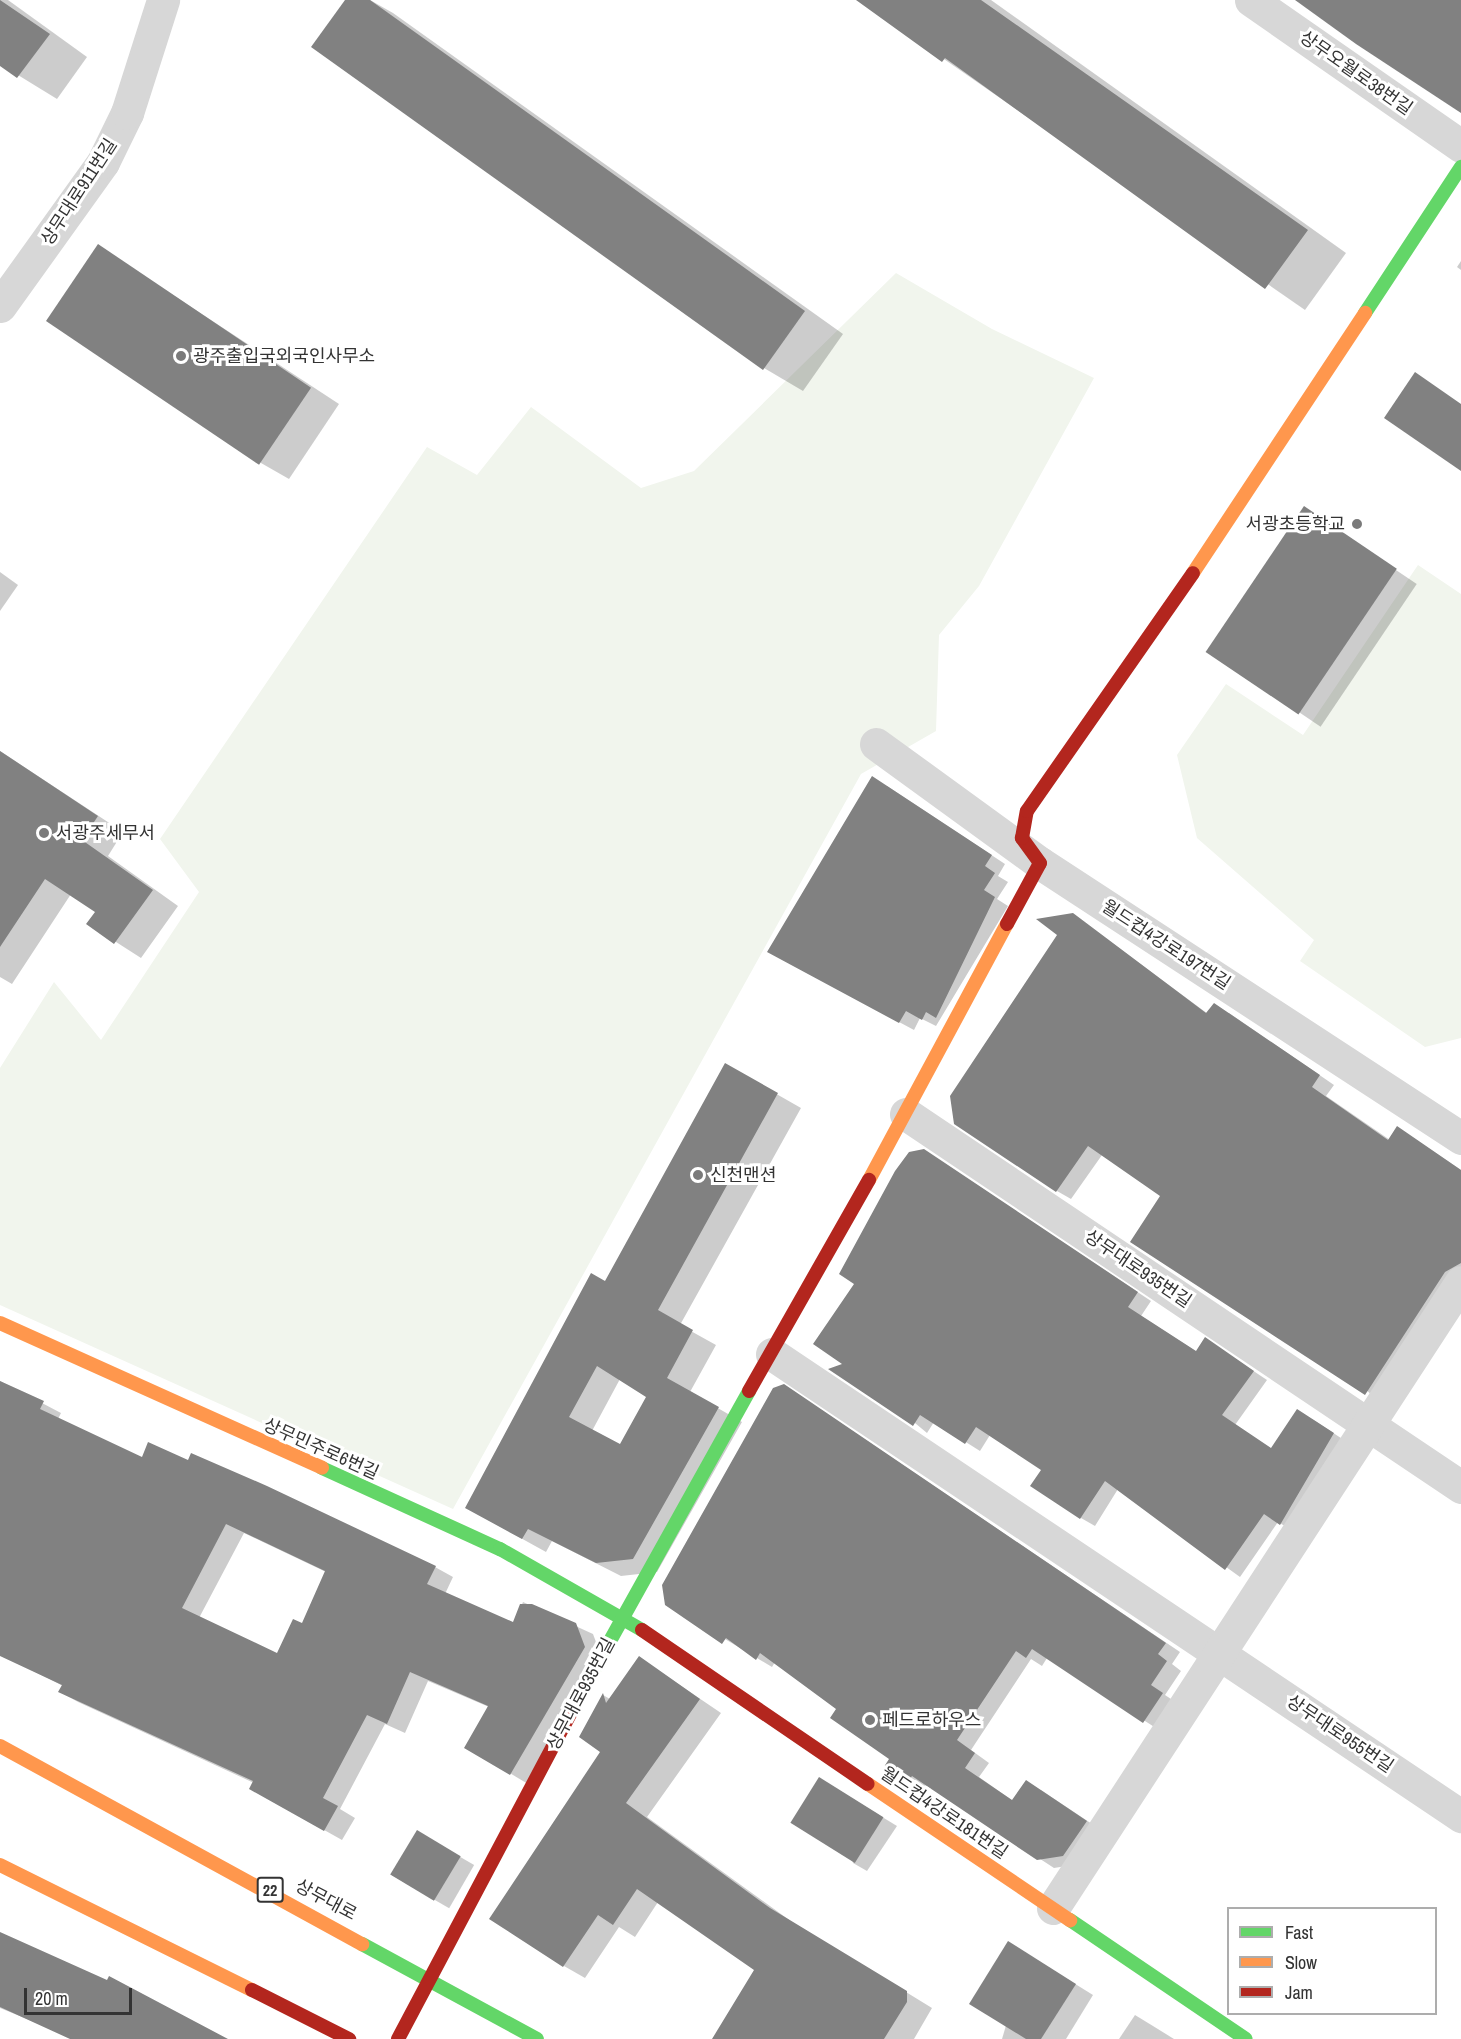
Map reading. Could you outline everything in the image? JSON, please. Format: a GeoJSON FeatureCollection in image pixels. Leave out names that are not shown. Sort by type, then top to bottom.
{"type":"FeatureCollection","features":[{"type":"Feature","properties":{"kind":"street","name":"상무대로911번길"},"geometry":{"type":"LineString","coordinates":[[0,306],[104,162],[127,113],[163,0]]}},
{"type":"Feature","properties":{"kind":"street","name":"상무오월로38번길"},"geometry":{"type":"LineString","coordinates":[[1251,0],[1461,146]]}},
{"type":"Feature","properties":{"kind":"street"},"geometry":{"type":"LineString","coordinates":[[1040,863],[1022,838],[1027,811],[1223,530],[1461,167]]}},
{"type":"Feature","properties":{"kind":"street","name":"월드컵4강로197번길"},"geometry":{"type":"LineString","coordinates":[[876,744],[1040,863],[1461,1138]]}},
{"type":"Feature","properties":{"kind":"street","name":"상무대로935번길"},"geometry":{"type":"LineString","coordinates":[[398,2039],[622,1617],[906,1114],[1040,863]]}},
{"type":"Feature","properties":{"kind":"street","name":"상무대로935번길"},"geometry":{"type":"LineString","coordinates":[[906,1114],[1369,1424]]}},
{"type":"Feature","properties":{"kind":"street"},"geometry":{"type":"LineString","coordinates":[[1053,1908],[1461,1282]]}},
{"type":"Feature","properties":{"kind":"street","name":"상무민주로6번길"},"geometry":{"type":"LineString","coordinates":[[0,1323],[500,1549],[622,1617]]}},
{"type":"Feature","properties":{"kind":"street"},"geometry":{"type":"LineString","coordinates":[[772,1354],[1219,1653]]}},
{"type":"Feature","properties":{"kind":"street"},"geometry":{"type":"LineString","coordinates":[[1369,1424],[1461,1487]]}},
{"type":"Feature","properties":{"kind":"street","name":"월드컵4강로181번길"},"geometry":{"type":"LineString","coordinates":[[622,1617],[1246,2039]]}},
{"type":"Feature","properties":{"kind":"street","name":"상무대로955번길"},"geometry":{"type":"LineString","coordinates":[[1219,1653],[1461,1816]]}},
{"type":"Feature","properties":{"kind":"street","name":"상무대로"},"geometry":{"type":"LineString","coordinates":[[0,1746],[431,1979],[537,2039]]}},
{"type":"Feature","properties":{"kind":"street"},"geometry":{"type":"LineString","coordinates":[[0,1865],[349,2039]]}},
{"type":"Feature","properties":{"kind":"shaded area"},"geometry":{"type":"Polygon","coordinates":[[[896,273],[992,329],[1094,378],[979,586],[939,635],[936,731],[861,774],[453,1509],[0,1305],[0,1068],[54,982],[101,1040],[199,892],[160,839],[427,447],[477,475],[531,407],[641,488],[694,471],[896,273]]]}},
{"type":"Feature","properties":{"kind":"shaded area"},"geometry":{"type":"Polygon","coordinates":[[[1418,565],[1461,594],[1461,1038],[1425,1047],[1300,961],[1314,940],[1197,838],[1177,755],[1226,684],[1303,735],[1418,565]]]}},
{"type":"Feature","properties":{"kind":"building"},"geometry":{"type":"Polygon","coordinates":[[[0,0],[50,34],[17,78],[0,66],[0,0]]]}},
{"type":"Feature","properties":{"kind":"building"},"geometry":{"type":"Polygon","coordinates":[[[345,0],[370,0],[805,311],[763,370],[311,47],[345,0]]]}},
{"type":"Feature","properties":{"kind":"building"},"geometry":{"type":"Polygon","coordinates":[[[856,0],[981,0],[1308,230],[1265,289],[945,58],[942,62],[856,0]]]}},
{"type":"Feature","properties":{"kind":"building"},"geometry":{"type":"Polygon","coordinates":[[[1295,0],[1461,0],[1461,113],[1356,44],[1295,0]]]}},
{"type":"Feature","properties":{"kind":"building"},"geometry":{"type":"Polygon","coordinates":[[[98,244],[311,388],[259,465],[46,321],[98,244]]]}},
{"type":"Feature","properties":{"kind":"building"},"geometry":{"type":"Polygon","coordinates":[[[1415,372],[1461,404],[1461,471],[1384,418],[1415,372]]]}},
{"type":"Feature","properties":{"kind":"building"},"geometry":{"type":"Polygon","coordinates":[[[1304,506],[1397,569],[1298,715],[1206,652],[1304,506]]]}},
{"type":"Feature","properties":{"kind":"building"},"geometry":{"type":"Polygon","coordinates":[[[0,751],[98,816],[82,840],[153,890],[114,944],[86,924],[95,912],[45,879],[0,947],[0,751]]]}},
{"type":"Feature","properties":{"kind":"building"},"geometry":{"type":"Polygon","coordinates":[[[872,776],[992,855],[985,866],[995,873],[984,890],[995,897],[936,1018],[926,1012],[922,1020],[906,1011],[899,1023],[767,952],[872,776]]]}},
{"type":"Feature","properties":{"kind":"building"},"geometry":{"type":"Polygon","coordinates":[[[1073,913],[1206,1013],[1214,1003],[1320,1075],[1312,1087],[1388,1140],[1397,1126],[1461,1170],[1461,1263],[1445,1272],[1365,1395],[1130,1242],[1160,1196],[1088,1146],[1056,1192],[954,1124],[950,1096],[1057,935],[1036,919],[1073,913]]]}},
{"type":"Feature","properties":{"kind":"building"},"geometry":{"type":"Polygon","coordinates":[[[725,1063],[778,1093],[658,1310],[693,1330],[667,1378],[719,1407],[633,1559],[596,1563],[528,1529],[522,1539],[465,1508],[591,1273],[605,1281],[725,1063]],[[597,1366],[569,1417],[620,1444],[646,1397],[597,1366]]]}},
{"type":"Feature","properties":{"kind":"building"},"geometry":{"type":"Polygon","coordinates":[[[924,1149],[1138,1292],[1128,1307],[1196,1351],[1205,1337],[1254,1371],[1222,1415],[1271,1448],[1297,1409],[1334,1433],[1280,1525],[1264,1514],[1225,1570],[1105,1481],[1080,1519],[1030,1486],[1041,1470],[976,1427],[965,1444],[920,1415],[913,1426],[828,1369],[842,1364],[813,1344],[854,1284],[839,1274],[895,1171],[909,1152],[924,1149]]]}},
{"type":"Feature","properties":{"kind":"building"},"geometry":{"type":"Polygon","coordinates":[[[0,1381],[44,1401],[40,1409],[142,1457],[148,1442],[188,1460],[191,1453],[267,1486],[436,1566],[427,1584],[513,1622],[520,1604],[532,1604],[576,1623],[585,1647],[510,1775],[464,1748],[488,1706],[410,1672],[387,1724],[367,1715],[323,1798],[338,1806],[324,1831],[249,1789],[253,1781],[58,1692],[62,1685],[0,1656],[0,1381]],[[226,1524],[182,1608],[277,1653],[293,1619],[302,1623],[325,1571],[226,1524]]]}},
{"type":"Feature","properties":{"kind":"building"},"geometry":{"type":"Polygon","coordinates":[[[784,1384],[1166,1643],[1158,1654],[1167,1661],[1151,1685],[1163,1693],[1143,1723],[1032,1649],[1026,1658],[1016,1651],[957,1740],[975,1753],[965,1768],[1012,1800],[1026,1780],[1087,1821],[1063,1856],[1037,1860],[912,1776],[905,1786],[882,1770],[889,1759],[830,1718],[836,1709],[760,1653],[756,1660],[726,1638],[722,1644],[665,1605],[662,1585],[773,1388],[784,1384]]]}},
{"type":"Feature","properties":{"kind":"building"},"geometry":{"type":"Polygon","coordinates":[[[639,1656],[700,1699],[626,1803],[770,1908],[907,1991],[907,2002],[884,2039],[712,2039],[754,1970],[637,1889],[613,1925],[598,1915],[563,1967],[489,1919],[600,1752],[579,1737],[603,1693],[606,1703],[639,1656]]]}},
{"type":"Feature","properties":{"kind":"building"},"geometry":{"type":"Polygon","coordinates":[[[819,1777],[883,1817],[855,1863],[790,1823],[819,1777]]]}},
{"type":"Feature","properties":{"kind":"building"},"geometry":{"type":"Polygon","coordinates":[[[417,1830],[461,1856],[434,1901],[390,1875],[417,1830]]]}},
{"type":"Feature","properties":{"kind":"building"},"geometry":{"type":"Polygon","coordinates":[[[0,1932],[107,1980],[109,1976],[228,2039],[70,2039],[0,2007],[0,1932]]]}},
{"type":"Feature","properties":{"kind":"building"},"geometry":{"type":"Polygon","coordinates":[[[1008,1941],[1076,1984],[1041,2039],[1026,2039],[969,2004],[1008,1941]]]}},
{"type":"Feature","properties":{"kind":"traffic: fast"},"geometry":{"type":"LineString","coordinates":[[1365,313],[1461,167]]}},
{"type":"Feature","properties":{"kind":"traffic: fast"},"geometry":{"type":"LineString","coordinates":[[586,1684],[749,1391]]}},
{"type":"Feature","properties":{"kind":"traffic: fast"},"geometry":{"type":"LineString","coordinates":[[322,1468],[500,1549],[642,1630]]}},
{"type":"Feature","properties":{"kind":"traffic: fast"},"geometry":{"type":"LineString","coordinates":[[1070,1920],[1246,2039]]}},
{"type":"Feature","properties":{"kind":"traffic: fast"},"geometry":{"type":"LineString","coordinates":[[362,1944],[537,2039]]}},
{"type":"Feature","properties":{"kind":"traffic: slow"},"geometry":{"type":"LineString","coordinates":[[1193,573],[1365,313]]}},
{"type":"Feature","properties":{"kind":"traffic: slow"},"geometry":{"type":"LineString","coordinates":[[869,1180],[1007,924]]}},
{"type":"Feature","properties":{"kind":"traffic: slow"},"geometry":{"type":"LineString","coordinates":[[0,1323],[322,1468]]}},
{"type":"Feature","properties":{"kind":"traffic: slow"},"geometry":{"type":"LineString","coordinates":[[0,1746],[362,1944]]}},
{"type":"Feature","properties":{"kind":"traffic: slow"},"geometry":{"type":"LineString","coordinates":[[868,1784],[1070,1920]]}},
{"type":"Feature","properties":{"kind":"traffic: slow"},"geometry":{"type":"LineString","coordinates":[[0,1865],[252,1990]]}},
{"type":"Feature","properties":{"kind":"traffic: jam"},"geometry":{"type":"LineString","coordinates":[[1007,924],[1040,863],[1022,838],[1027,811],[1193,573]]}},
{"type":"Feature","properties":{"kind":"traffic: jam"},"geometry":{"type":"LineString","coordinates":[[749,1391],[869,1180]]}},
{"type":"Feature","properties":{"kind":"traffic: jam"},"geometry":{"type":"LineString","coordinates":[[642,1630],[868,1784]]}},
{"type":"Feature","properties":{"kind":"traffic: jam"},"geometry":{"type":"LineString","coordinates":[[398,2039],[586,1684]]}},
{"type":"Feature","properties":{"kind":"traffic: jam"},"geometry":{"type":"LineString","coordinates":[[252,1990],[349,2039]]}},
{"type":"Feature","properties":{"kind":"place","name":"광주출입국외국인사무소"},"geometry":{"type":"Point","coordinates":[181,356]}},
{"type":"Feature","properties":{"kind":"place","name":"서광초등학교"},"geometry":{"type":"Point","coordinates":[1357,524]}},
{"type":"Feature","properties":{"kind":"place","name":"서광주세무서"},"geometry":{"type":"Point","coordinates":[44,833]}},
{"type":"Feature","properties":{"kind":"place","name":"신천맨션"},"geometry":{"type":"Point","coordinates":[698,1175]}},
{"type":"Feature","properties":{"kind":"place","name":"페드로하우스"},"geometry":{"type":"Point","coordinates":[870,1720]}}]}
